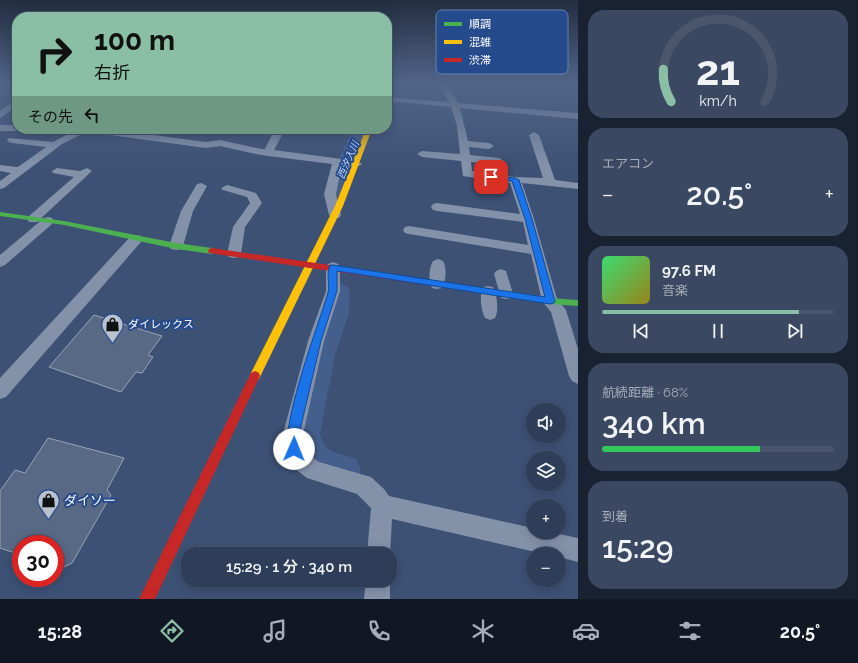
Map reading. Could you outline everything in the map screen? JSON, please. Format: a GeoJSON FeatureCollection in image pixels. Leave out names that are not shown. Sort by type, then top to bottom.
{"type":"FeatureCollection","features":[{"type":"Feature","properties":{"kind":"street"},"geometry":{"type":"LineString","coordinates":[[457,111],[464,143],[467,174],[578,186]]}},
{"type":"Feature","properties":{"kind":"street"},"geometry":{"type":"LineString","coordinates":[[516,111],[578,116]]}},
{"type":"Feature","properties":{"kind":"street"},"geometry":{"type":"LineString","coordinates":[[0,128],[12,128]]}},
{"type":"Feature","properties":{"kind":"street"},"geometry":{"type":"LineString","coordinates":[[0,186],[55,145],[76,134]]}},
{"type":"Feature","properties":{"kind":"street"},"geometry":{"type":"LineString","coordinates":[[125,134],[206,145],[220,143],[261,152],[298,155],[347,163]]}},
{"type":"Feature","properties":{"kind":"street"},"geometry":{"type":"LineString","coordinates":[[268,152],[277,134]]}},
{"type":"Feature","properties":{"kind":"street"},"geometry":{"type":"LineString","coordinates":[[335,215],[330,194],[363,134]]}},
{"type":"Feature","properties":{"kind":"street"},"geometry":{"type":"LineString","coordinates":[[534,135],[533,149],[550,182]]}},
{"type":"Feature","properties":{"kind":"street"},"geometry":{"type":"LineString","coordinates":[[12,140],[55,145]]}},
{"type":"Feature","properties":{"kind":"street"},"geometry":{"type":"LineString","coordinates":[[464,143],[489,146]]}},
{"type":"Feature","properties":{"kind":"street"},"geometry":{"type":"LineString","coordinates":[[422,154],[499,161]]}},
{"type":"Feature","properties":{"kind":"street"},"geometry":{"type":"LineString","coordinates":[[147,599],[215,456],[335,215],[347,163]]}},
{"type":"Feature","properties":{"kind":"street"},"geometry":{"type":"LineString","coordinates":[[0,168],[21,171]]}},
{"type":"Feature","properties":{"kind":"street"},"geometry":{"type":"LineString","coordinates":[[33,219],[85,173],[57,171]]}},
{"type":"Feature","properties":{"kind":"street"},"geometry":{"type":"LineString","coordinates":[[515,180],[528,219],[550,301],[558,310],[578,376]]}},
{"type":"Feature","properties":{"kind":"street"},"geometry":{"type":"LineString","coordinates":[[176,246],[187,211],[201,186]]}},
{"type":"Feature","properties":{"kind":"street"},"geometry":{"type":"LineString","coordinates":[[227,188],[252,195],[256,203],[239,227],[234,254]]}},
{"type":"Feature","properties":{"kind":"street"},"geometry":{"type":"LineString","coordinates":[[437,208],[528,219]]}},
{"type":"Feature","properties":{"kind":"street"},"geometry":{"type":"LineString","coordinates":[[0,214],[48,221],[176,246],[333,267],[550,301],[578,303]]}},
{"type":"Feature","properties":{"kind":"street"},"geometry":{"type":"LineString","coordinates":[[0,262],[48,221]]}},
{"type":"Feature","properties":{"kind":"street"},"geometry":{"type":"LineString","coordinates":[[409,230],[537,251]]}},
{"type":"Feature","properties":{"kind":"street"},"geometry":{"type":"LineString","coordinates":[[0,391],[136,239]]}},
{"type":"Feature","properties":{"kind":"street"},"geometry":{"type":"LineString","coordinates":[[437,284],[438,264]]}},
{"type":"Feature","properties":{"kind":"street"},"geometry":{"type":"LineString","coordinates":[[333,267],[333,291],[316,341],[294,430],[294,449],[301,461],[314,471],[363,485],[376,497],[382,506],[379,547]]}},
{"type":"Feature","properties":{"kind":"street"},"geometry":{"type":"LineString","coordinates":[[501,274],[506,294]]}},
{"type":"Feature","properties":{"kind":"street"},"geometry":{"type":"LineString","coordinates":[[488,291],[490,314]]}},
{"type":"Feature","properties":{"kind":"street"},"geometry":{"type":"LineString","coordinates":[[382,506],[578,550]]}},
{"type":"Feature","properties":{"kind":"street"},"geometry":{"type":"LineString","coordinates":[[377,599],[378,587]]}},
{"type":"Feature","properties":{"kind":"building","name":"ダイレックス"},"geometry":{"type":"Polygon","coordinates":[[[94,315],[162,336],[148,355],[153,357],[142,373],[136,372],[121,392],[49,367],[94,315]]]}},
{"type":"Feature","properties":{"kind":"building","name":"ダイソー"},"geometry":{"type":"Polygon","coordinates":[[[48,438],[124,458],[107,490],[111,495],[72,563],[64,567],[64,535],[12,535],[12,552],[0,548],[0,491],[15,470],[25,473],[48,438]]]}},
{"type":"Feature","properties":{"kind":"waterway","name":"西汐入川"},"geometry":{"type":"LineString","coordinates":[[335,191],[340,175],[359,134]]}},
{"type":"Feature","properties":{"kind":"waterway","name":"西汐入川"},"geometry":{"type":"LineString","coordinates":[[338,292],[336,312],[321,355],[304,433],[308,450],[316,461],[324,467],[344,471]]}},
{"type":"Feature","properties":{"kind":"traffic: fast"},"geometry":{"type":"LineString","coordinates":[[0,214],[64,223],[176,246],[212,251]]}},
{"type":"Feature","properties":{"kind":"traffic: fast"},"geometry":{"type":"LineString","coordinates":[[473,289],[550,301],[578,303]]}},
{"type":"Feature","properties":{"kind":"traffic: slow"},"geometry":{"type":"LineString","coordinates":[[255,376],[339,206],[367,134]]}},
{"type":"Feature","properties":{"kind":"traffic: jam"},"geometry":{"type":"LineString","coordinates":[[212,251],[473,289]]}},
{"type":"Feature","properties":{"kind":"traffic: jam"},"geometry":{"type":"LineString","coordinates":[[147,599],[255,376]]}},
{"type":"Feature","properties":{"kind":"place","name":"ダイレックス"},"geometry":{"type":"Point","coordinates":[113,344]}},
{"type":"Feature","properties":{"kind":"place","name":"ダイソー"},"geometry":{"type":"Point","coordinates":[48,520]}},
{"type":"Feature","properties":{"kind":"route"},"geometry":{"type":"LineString","coordinates":[[294,449],[294,430],[316,341],[333,291],[333,267],[550,301],[528,219],[515,180],[491,177]]}}]}
